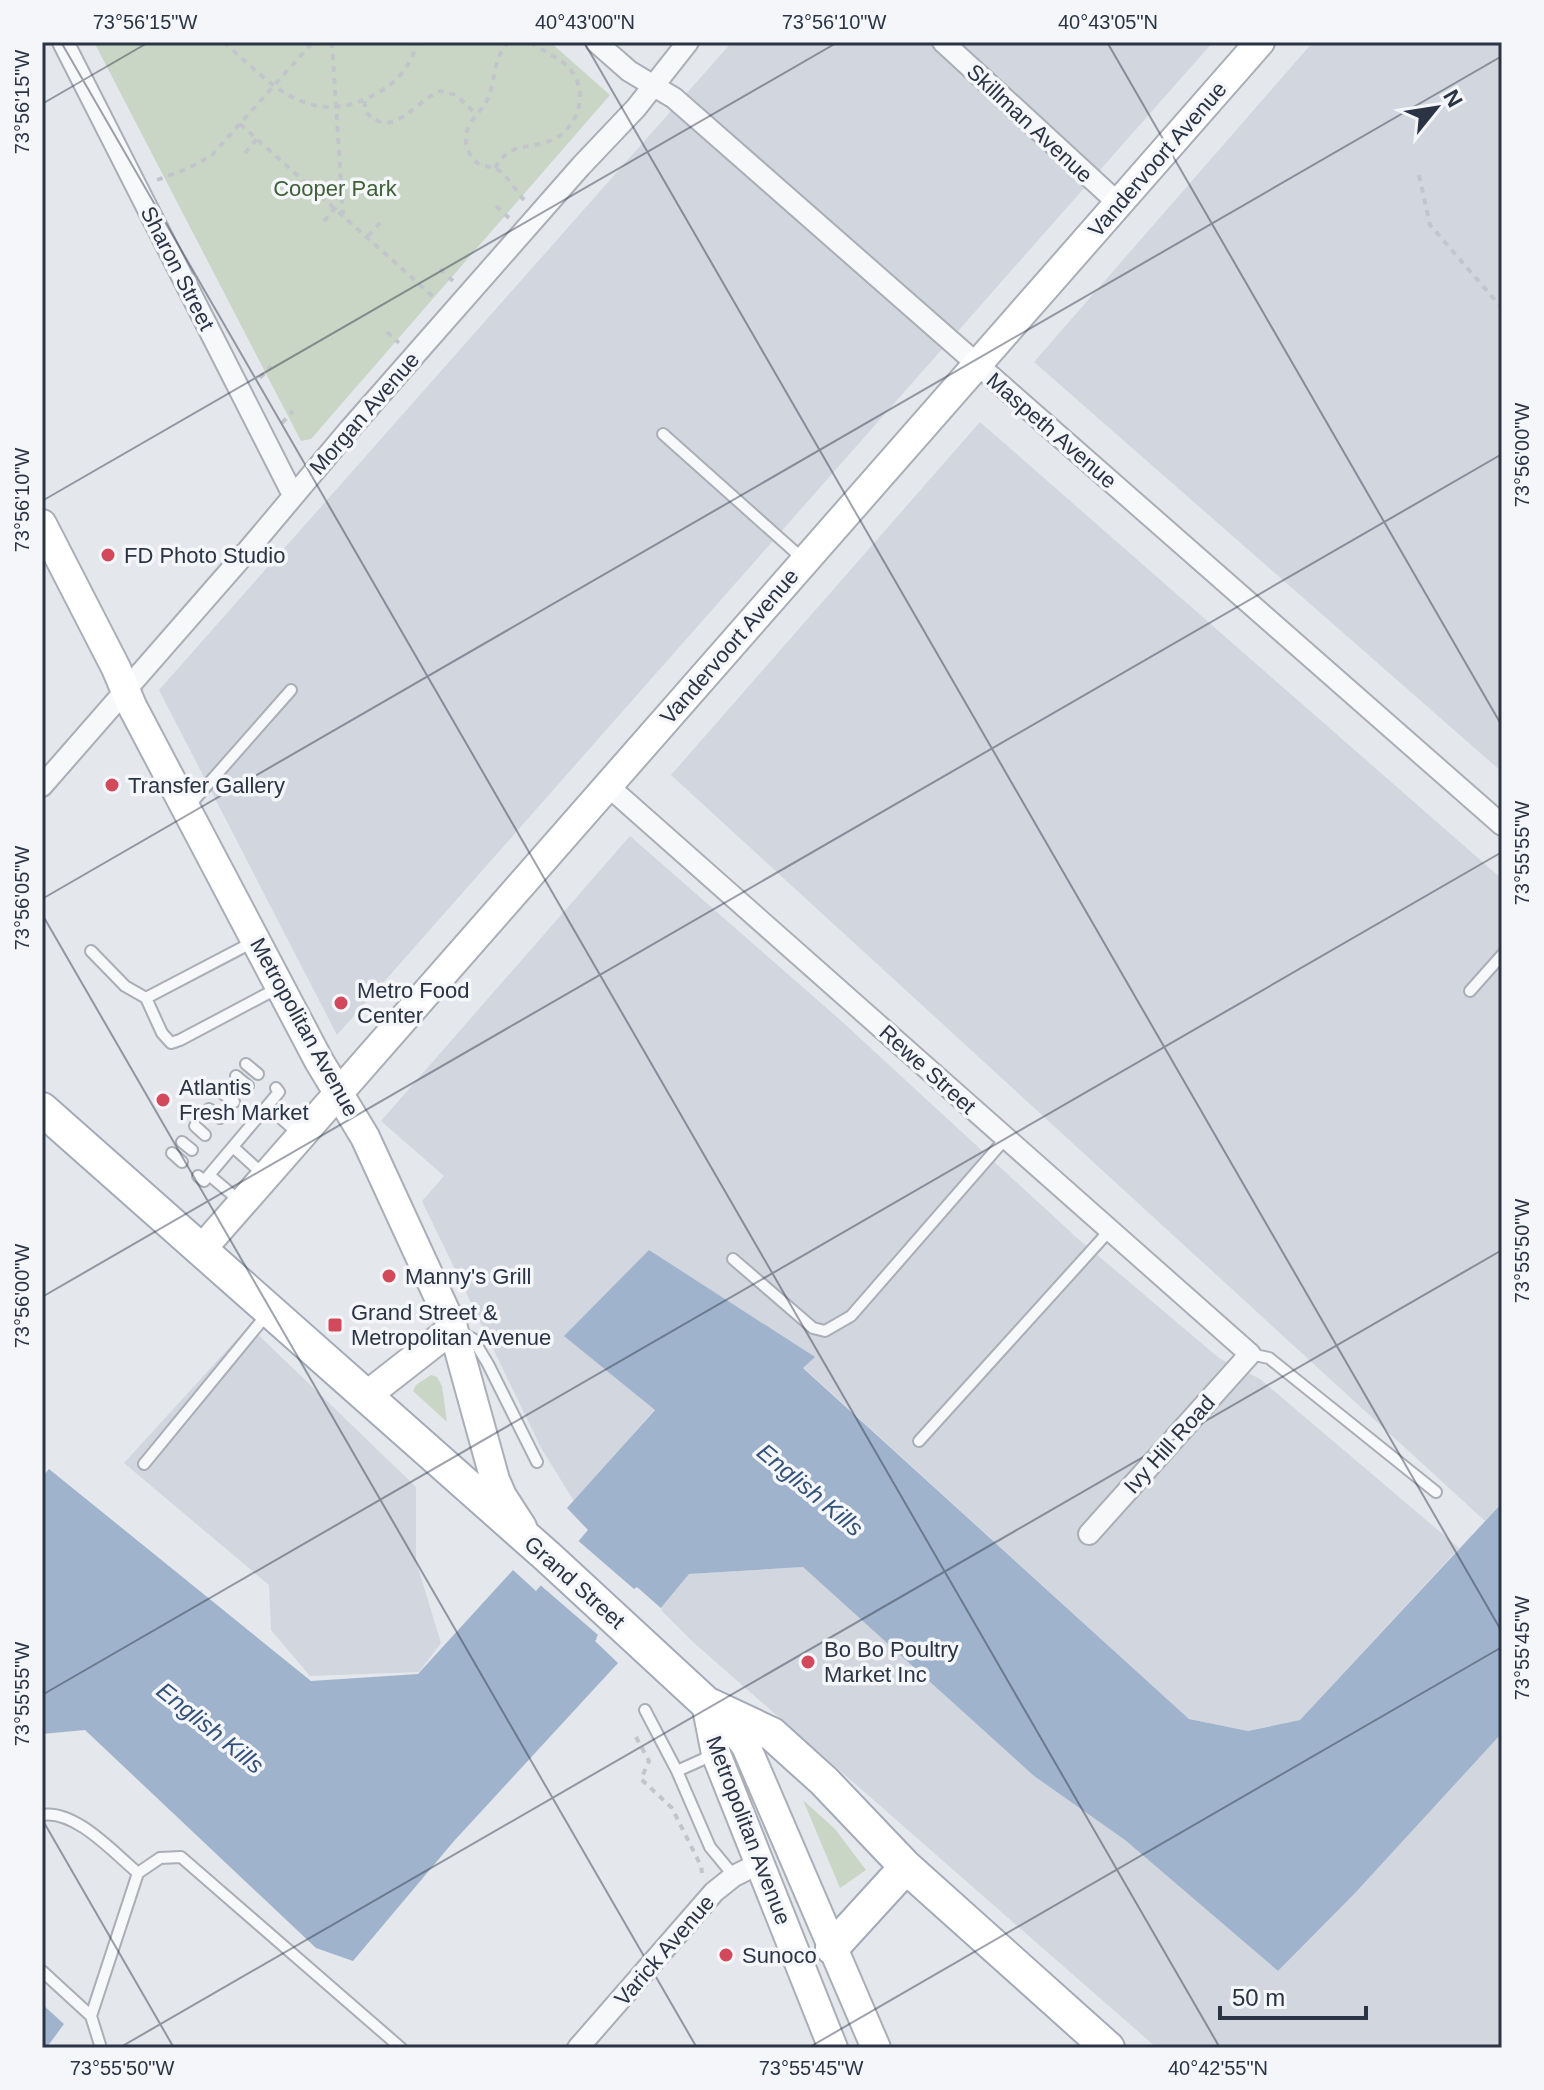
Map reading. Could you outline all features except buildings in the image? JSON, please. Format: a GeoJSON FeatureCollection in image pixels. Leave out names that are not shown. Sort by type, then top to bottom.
{"type":"FeatureCollection","features":[{"type":"Feature","properties":{"kind":"main road","name":"Vandervoort Avenue"},"geometry":{"type":"LineString","coordinates":[[200,1251],[1260,42]]}},
{"type":"Feature","properties":{"kind":"main road","name":"Metropolitan Avenue"},"geometry":{"type":"LineString","coordinates":[[42,524],[132,706],[319,1061],[358,1122],[453,1328],[495,1480],[534,1544]]}},
{"type":"Feature","properties":{"kind":"main road","name":"Grand Street"},"geometry":{"type":"LineString","coordinates":[[42,1109],[534,1544],[706,1703],[772,1734],[824,1781],[906,1867],[1108,2048]]}},
{"type":"Feature","properties":{"kind":"main road"},"geometry":{"type":"LineString","coordinates":[[366,1396],[453,1328]]}},
{"type":"Feature","properties":{"kind":"main road","name":"Metropolitan Avenue"},"geometry":{"type":"LineString","coordinates":[[706,1703],[716,1754],[833,2048]]}},
{"type":"Feature","properties":{"kind":"main road","name":"Metropolitan Avenue"},"geometry":{"type":"LineString","coordinates":[[706,1703],[731,1725],[746,1746],[876,2048]]}},
{"type":"Feature","properties":{"kind":"main road"},"geometry":{"type":"LineString","coordinates":[[760,1863],[776,1865],[785,1873],[840,2003],[867,2048]]}},
{"type":"Feature","properties":{"kind":"main road"},"geometry":{"type":"LineString","coordinates":[[832,1948],[906,1867]]}},
{"type":"Feature","properties":{"kind":"street","name":"Sharon Street"},"geometry":{"type":"LineString","coordinates":[[63,42],[293,495]]}},
{"type":"Feature","properties":{"kind":"street","name":"Maspeth Avenue"},"geometry":{"type":"LineString","coordinates":[[596,42],[629,71],[685,108],[1502,825]]}},
{"type":"Feature","properties":{"kind":"street","name":"Morgan Avenue"},"geometry":{"type":"LineString","coordinates":[[42,786],[654,85],[688,42]]}},
{"type":"Feature","properties":{"kind":"street","name":"Skillman Avenue"},"geometry":{"type":"LineString","coordinates":[[943,42],[1118,203]]}},
{"type":"Feature","properties":{"kind":"street","name":"Rewe Street"},"geometry":{"type":"LineString","coordinates":[[607,785],[1250,1354]]}},
{"type":"Feature","properties":{"kind":"street","name":"Ivy Hill Road"},"geometry":{"type":"LineString","coordinates":[[1089,1534],[1250,1354]]}},
{"type":"Feature","properties":{"kind":"street","name":"Varick Avenue"},"geometry":{"type":"LineString","coordinates":[[578,2048],[714,1892],[734,1876],[760,1863]]}},
{"type":"Feature","properties":{"kind":"lane"},"geometry":{"type":"LineString","coordinates":[[663,434],[804,560]]}},
{"type":"Feature","properties":{"kind":"lane"},"geometry":{"type":"LineString","coordinates":[[187,808],[291,690]]}},
{"type":"Feature","properties":{"kind":"lane"},"geometry":{"type":"LineString","coordinates":[[146,998],[257,940]]}},
{"type":"Feature","properties":{"kind":"lane"},"geometry":{"type":"LineString","coordinates":[[91,951],[125,986],[146,998],[162,1033],[171,1043],[281,986]]}},
{"type":"Feature","properties":{"kind":"lane"},"geometry":{"type":"LineString","coordinates":[[1470,991],[1502,955]]}},
{"type":"Feature","properties":{"kind":"lane"},"geometry":{"type":"LineString","coordinates":[[246,1064],[258,1074]]}},
{"type":"Feature","properties":{"kind":"lane"},"geometry":{"type":"LineString","coordinates":[[236,1076],[248,1086]]}},
{"type":"Feature","properties":{"kind":"lane"},"geometry":{"type":"LineString","coordinates":[[242,1203],[207,1171],[279,1092],[276,1088]]}},
{"type":"Feature","properties":{"kind":"lane"},"geometry":{"type":"LineString","coordinates":[[222,1093],[234,1102]]}},
{"type":"Feature","properties":{"kind":"lane"},"geometry":{"type":"LineString","coordinates":[[267,1104],[300,1135]]}},
{"type":"Feature","properties":{"kind":"lane"},"geometry":{"type":"LineString","coordinates":[[209,1109],[220,1118]]}},
{"type":"Feature","properties":{"kind":"lane"},"geometry":{"type":"LineString","coordinates":[[195,1126],[205,1135]]}},
{"type":"Feature","properties":{"kind":"lane"},"geometry":{"type":"LineString","coordinates":[[733,1259],[813,1328],[825,1331],[851,1316],[1006,1138]]}},
{"type":"Feature","properties":{"kind":"lane"},"geometry":{"type":"LineString","coordinates":[[182,1142],[192,1150]]}},
{"type":"Feature","properties":{"kind":"lane"},"geometry":{"type":"LineString","coordinates":[[227,1150],[265,1176]]}},
{"type":"Feature","properties":{"kind":"lane"},"geometry":{"type":"LineString","coordinates":[[172,1153],[182,1162]]}},
{"type":"Feature","properties":{"kind":"lane"},"geometry":{"type":"LineString","coordinates":[[919,1441],[1110,1230]]}},
{"type":"Feature","properties":{"kind":"lane"},"geometry":{"type":"LineString","coordinates":[[144,1464],[269,1312]]}},
{"type":"Feature","properties":{"kind":"lane"},"geometry":{"type":"LineString","coordinates":[[453,1328],[473,1339],[537,1462]]}},
{"type":"Feature","properties":{"kind":"lane"},"geometry":{"type":"LineString","coordinates":[[1250,1354],[1269,1358],[1436,1492]]}},
{"type":"Feature","properties":{"kind":"lane"},"geometry":{"type":"LineString","coordinates":[[645,1710],[677,1771],[710,1847],[734,1876]]}},
{"type":"Feature","properties":{"kind":"lane"},"geometry":{"type":"LineString","coordinates":[[677,1771],[716,1754]]}},
{"type":"Feature","properties":{"kind":"lane"},"geometry":{"type":"LineString","coordinates":[[42,1815],[68,1818],[138,1873]]}},
{"type":"Feature","properties":{"kind":"lane"},"geometry":{"type":"LineString","coordinates":[[91,2016],[138,1873],[160,1858],[181,1857],[401,2048]]}},
{"type":"Feature","properties":{"kind":"lane"},"geometry":{"type":"LineString","coordinates":[[42,1971],[91,2016],[101,2048]]}},
{"type":"Feature","properties":{"kind":"path"},"geometry":{"type":"LineString","coordinates":[[224,42],[273,86],[311,106],[335,108],[365,101],[389,86],[412,59],[416,42]]}},
{"type":"Feature","properties":{"kind":"path"},"geometry":{"type":"LineString","coordinates":[[157,180],[212,155],[313,42]]}},
{"type":"Feature","properties":{"kind":"path"},"geometry":{"type":"LineString","coordinates":[[332,42],[343,215]]}},
{"type":"Feature","properties":{"kind":"path"},"geometry":{"type":"LineString","coordinates":[[495,168],[512,149],[550,141],[563,134],[579,111],[581,97],[570,70],[562,61],[529,42]]}},
{"type":"Feature","properties":{"kind":"path"},"geometry":{"type":"LineString","coordinates":[[504,43],[488,99],[475,113],[466,135],[469,154],[477,163],[495,168],[524,200]]}},
{"type":"Feature","properties":{"kind":"path"},"geometry":{"type":"LineString","coordinates":[[365,101],[365,111],[372,120],[383,123],[398,119],[440,91],[456,95],[475,113]]}},
{"type":"Feature","properties":{"kind":"path"},"geometry":{"type":"LineString","coordinates":[[240,124],[437,300]]}},
{"type":"Feature","properties":{"kind":"path"},"geometry":{"type":"LineString","coordinates":[[245,153],[257,139]]}},
{"type":"Feature","properties":{"kind":"path"},"geometry":{"type":"LineString","coordinates":[[1419,175],[1430,225],[1502,308]]}},
{"type":"Feature","properties":{"kind":"path"},"geometry":{"type":"LineString","coordinates":[[496,206],[509,218]]}},
{"type":"Feature","properties":{"kind":"path"},"geometry":{"type":"LineString","coordinates":[[324,221],[336,207]]}},
{"type":"Feature","properties":{"kind":"path"},"geometry":{"type":"LineString","coordinates":[[368,236],[380,223]]}},
{"type":"Feature","properties":{"kind":"path"},"geometry":{"type":"LineString","coordinates":[[440,269],[453,281]]}},
{"type":"Feature","properties":{"kind":"path"},"geometry":{"type":"LineString","coordinates":[[387,332],[399,343]]}},
{"type":"Feature","properties":{"kind":"path"},"geometry":{"type":"LineString","coordinates":[[260,378],[271,366]]}},
{"type":"Feature","properties":{"kind":"path"},"geometry":{"type":"LineString","coordinates":[[282,423],[293,411]]}},
{"type":"Feature","properties":{"kind":"path"},"geometry":{"type":"LineString","coordinates":[[636,1737],[649,1761],[641,1779],[672,1808],[702,1873]]}},
{"type":"Feature","properties":{"kind":"shaded area"},"geometry":{"type":"Polygon","coordinates":[[[732,42],[1213,42],[337,1035],[159,690],[732,42]]]}},
{"type":"Feature","properties":{"kind":"shaded area"},"geometry":{"type":"Polygon","coordinates":[[[1313,42],[1502,42],[1502,772],[1034,362],[1313,42]]]}},
{"type":"Feature","properties":{"kind":"shaded area"},"geometry":{"type":"Polygon","coordinates":[[[980,422],[1502,879],[1502,1503],[1485,1521],[671,775],[980,422]]]}},
{"type":"Feature","properties":{"kind":"shaded area"},"geometry":{"type":"Polygon","coordinates":[[[630,836],[838,1018],[1076,1237],[1219,1358],[1260,1379],[1459,1548],[1300,1720],[1248,1731],[1189,1719],[803,1367],[814,1357],[655,1409],[574,1501],[541,1448],[422,1201],[444,1176],[381,1121],[630,836]]]}},
{"type":"Feature","properties":{"kind":"shaded area"},"geometry":{"type":"Polygon","coordinates":[[[249,1326],[416,1487],[416,1561],[441,1643],[419,1672],[310,1676],[271,1630],[269,1585],[124,1463],[249,1326]]]}},
{"type":"Feature","properties":{"kind":"shaded area"},"geometry":{"type":"Polygon","coordinates":[[[803,1567],[1034,1776],[1125,1840],[1278,1971],[1502,1733],[1502,2048],[1157,2048],[693,1642],[660,1609],[689,1574],[803,1567]]]}},
{"type":"Feature","properties":{"kind":"green space","name":"Cooper Park"},"geometry":{"type":"Polygon","coordinates":[[[94,42],[550,42],[610,95],[311,439],[301,441],[94,42]]]}},
{"type":"Feature","properties":{"kind":"green space"},"geometry":{"type":"Polygon","coordinates":[[[431,1375],[437,1377],[442,1386],[447,1422],[413,1391],[416,1385],[431,1375]]]}},
{"type":"Feature","properties":{"kind":"green space"},"geometry":{"type":"Polygon","coordinates":[[[803,1800],[835,1829],[866,1870],[840,1888],[803,1800]]]}},
{"type":"Feature","properties":{"kind":"water","name":"English Kills"},"geometry":{"type":"Polygon","coordinates":[[[649,1250],[815,1357],[803,1368],[1189,1719],[1248,1731],[1300,1720],[1502,1503],[1502,1733],[1356,1892],[1278,1971],[1125,1840],[1034,1776],[803,1567],[689,1574],[660,1609],[636,1591],[595,1641],[618,1663],[454,1841],[353,1961],[316,1948],[85,1730],[42,1734],[42,1477],[49,1469],[311,1681],[418,1674],[513,1570],[536,1591],[588,1530],[567,1508],[655,1410],[564,1336],[649,1250]]]}},
{"type":"Feature","properties":{"kind":"water"},"geometry":{"type":"Polygon","coordinates":[[[42,2004],[64,2024],[47,2047],[42,2047],[42,2004]]]}},
{"type":"Feature","properties":{"kind":"pier"},"geometry":{"type":"Polygon","coordinates":[[[575,1538],[662,1609],[658,1613],[637,1596],[600,1641],[612,1652],[596,1638],[598,1635],[538,1583],[575,1538]]]}},
{"type":"Feature","properties":{"kind":"place","name":"FD Photo Studio"},"geometry":{"type":"Point","coordinates":[108,555]}},
{"type":"Feature","properties":{"kind":"place","name":"Transfer Gallery"},"geometry":{"type":"Point","coordinates":[112,785]}},
{"type":"Feature","properties":{"kind":"place","name":"Metro Food Center"},"geometry":{"type":"Point","coordinates":[341,1003]}},
{"type":"Feature","properties":{"kind":"place","name":"Atlantis Fresh Market"},"geometry":{"type":"Point","coordinates":[163,1100]}},
{"type":"Feature","properties":{"kind":"place","name":"Manny's Grill"},"geometry":{"type":"Point","coordinates":[389,1276]}},
{"type":"Feature","properties":{"kind":"place","name":"Grand Street & Metropolitan Avenue"},"geometry":{"type":"Point","coordinates":[335,1325]}},
{"type":"Feature","properties":{"kind":"place","name":"Bo Bo Poultry Market Inc"},"geometry":{"type":"Point","coordinates":[808,1662]}},
{"type":"Feature","properties":{"kind":"place","name":"Sunoco"},"geometry":{"type":"Point","coordinates":[726,1955]}}]}
